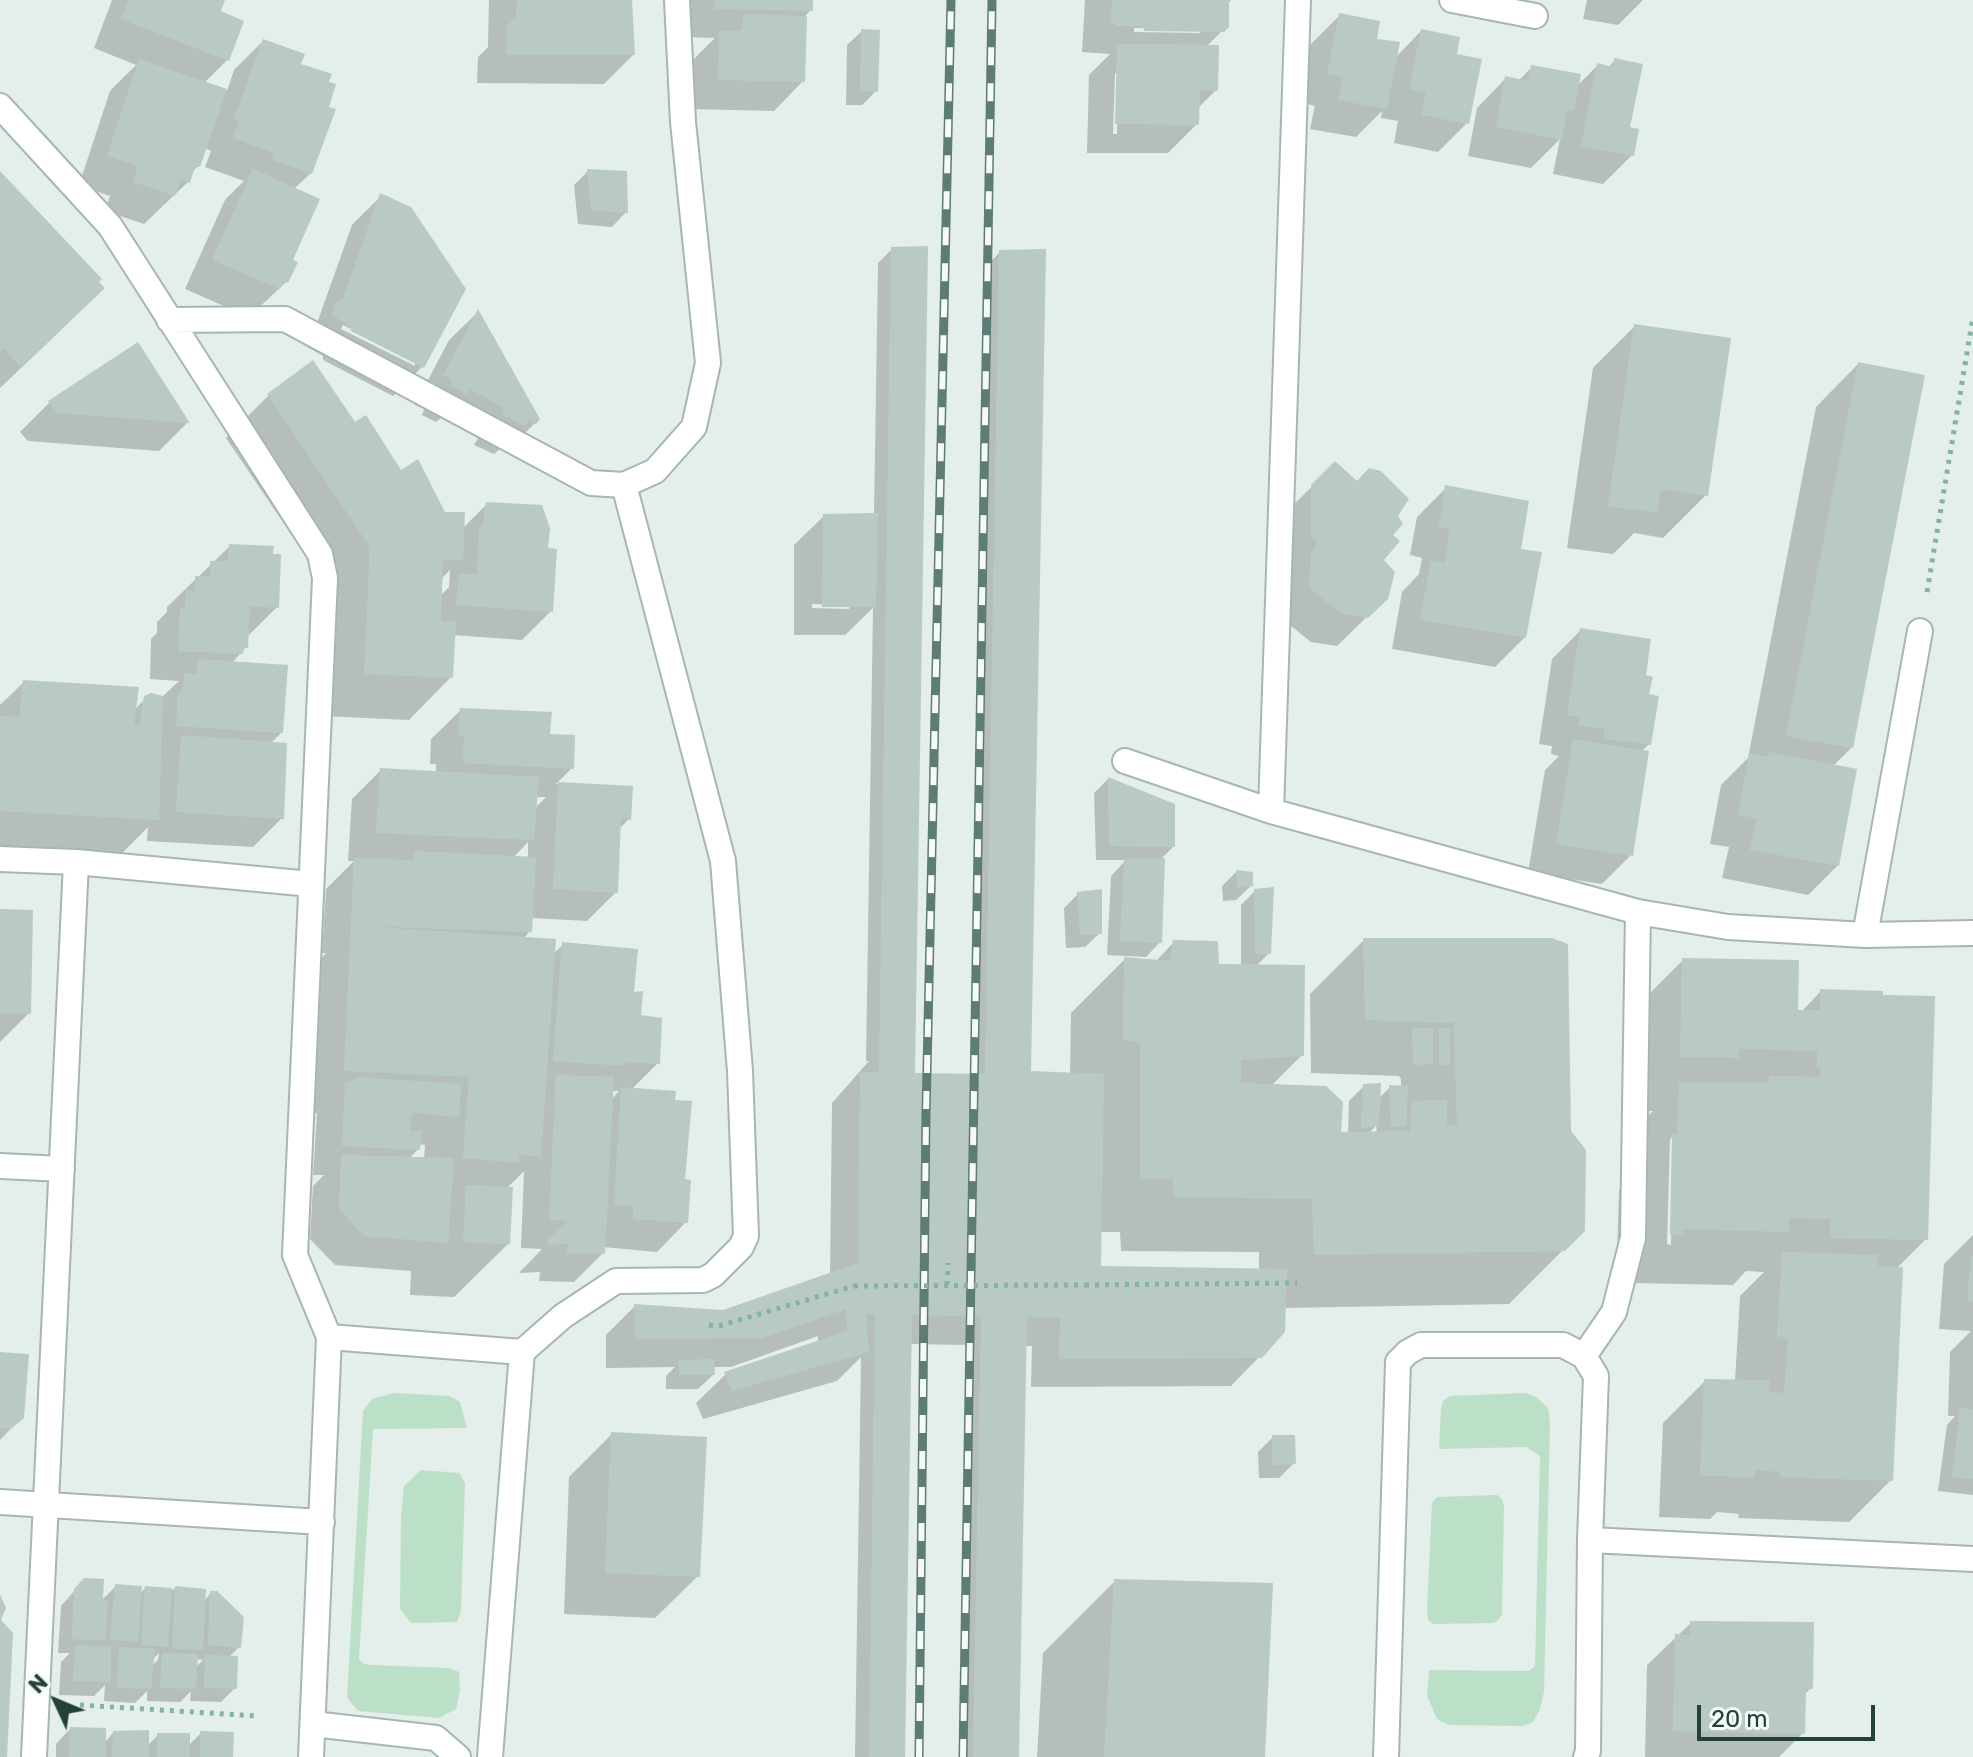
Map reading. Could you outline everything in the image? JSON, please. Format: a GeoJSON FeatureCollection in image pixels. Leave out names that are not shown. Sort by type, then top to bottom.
{"type":"FeatureCollection","features":[{"type":"Feature","properties":{"kind":"street"},"geometry":{"type":"LineString","coordinates":[[169,320],[285,319],[591,483],[624,485],[655,471],[694,427],[708,363],[683,122],[677,0]]}},
{"type":"Feature","properties":{"kind":"street"},"geometry":{"type":"LineString","coordinates":[[1271,811],[1298,0]]}},
{"type":"Feature","properties":{"kind":"street"},"geometry":{"type":"LineString","coordinates":[[1452,0],[1535,16]]}},
{"type":"Feature","properties":{"kind":"street"},"geometry":{"type":"LineString","coordinates":[[0,106],[110,226],[320,554],[325,578],[295,1255],[329,1337],[311,1757]]}},
{"type":"Feature","properties":{"kind":"street"},"geometry":{"type":"LineString","coordinates":[[490,1757],[522,1352],[563,1316],[616,1281],[703,1280],[713,1275],[741,1247],[746,1236],[740,1071],[723,861],[624,485]]}},
{"type":"Feature","properties":{"kind":"street"},"geometry":{"type":"LineString","coordinates":[[1865,935],[1920,631]]}},
{"type":"Feature","properties":{"kind":"street"},"geometry":{"type":"LineString","coordinates":[[1125,761],[1271,811],[1638,912],[1728,927],[1865,935],[1973,933]]}},
{"type":"Feature","properties":{"kind":"street"},"geometry":{"type":"LineString","coordinates":[[0,859],[76,862],[311,884]]}},
{"type":"Feature","properties":{"kind":"street"},"geometry":{"type":"LineString","coordinates":[[34,1757],[76,862]]}},
{"type":"Feature","properties":{"kind":"street"},"geometry":{"type":"LineString","coordinates":[[1584,1356],[1614,1312],[1633,1238],[1638,912]]}},
{"type":"Feature","properties":{"kind":"street"},"geometry":{"type":"LineString","coordinates":[[0,1166],[62,1169]]}},
{"type":"Feature","properties":{"kind":"street"},"geometry":{"type":"LineString","coordinates":[[329,1337],[522,1352]]}},
{"type":"Feature","properties":{"kind":"street"},"geometry":{"type":"LineString","coordinates":[[1386,1757],[1398,1362],[1421,1345],[1563,1345],[1574,1348],[1584,1356],[1596,1376],[1586,1757]]}},
{"type":"Feature","properties":{"kind":"street"},"geometry":{"type":"LineString","coordinates":[[0,1502],[322,1522]]}},
{"type":"Feature","properties":{"kind":"street"},"geometry":{"type":"LineString","coordinates":[[1590,1540],[1973,1559]]}},
{"type":"Feature","properties":{"kind":"street"},"geometry":{"type":"LineString","coordinates":[[313,1724],[436,1738],[458,1757]]}},
{"type":"Feature","properties":{"kind":"path"},"geometry":{"type":"LineString","coordinates":[[1920,631],[1973,317]]}},
{"type":"Feature","properties":{"kind":"path"},"geometry":{"type":"LineString","coordinates":[[947,1285],[948,1263]]}},
{"type":"Feature","properties":{"kind":"path"},"geometry":{"type":"LineString","coordinates":[[705,1325],[719,1326],[854,1286],[1297,1283]]}},
{"type":"Feature","properties":{"kind":"path"},"geometry":{"type":"LineString","coordinates":[[35,1702],[256,1716]]}},
{"type":"Feature","properties":{"kind":"green space"},"geometry":{"type":"Polygon","coordinates":[[[394,1393],[449,1396],[460,1402],[467,1428],[373,1429],[359,1659],[371,1665],[449,1668],[459,1672],[460,1691],[456,1709],[439,1718],[358,1711],[347,1698],[363,1411],[372,1399],[394,1393]]]}},
{"type":"Feature","properties":{"kind":"green space"},"geometry":{"type":"Polygon","coordinates":[[[1525,1393],[1536,1397],[1548,1408],[1550,1423],[1544,1692],[1533,1722],[1523,1726],[1449,1725],[1437,1719],[1427,1696],[1429,1670],[1529,1671],[1535,1666],[1540,1456],[1526,1447],[1439,1449],[1441,1409],[1443,1401],[1450,1396],[1525,1393]]]}},
{"type":"Feature","properties":{"kind":"green space"},"geometry":{"type":"Polygon","coordinates":[[[421,1470],[459,1473],[465,1483],[461,1611],[457,1622],[411,1623],[400,1609],[404,1486],[421,1470]]]}},
{"type":"Feature","properties":{"kind":"green space"},"geometry":{"type":"Polygon","coordinates":[[[1497,1495],[1504,1506],[1502,1614],[1494,1623],[1433,1624],[1428,1620],[1427,1611],[1432,1503],[1437,1497],[1497,1495]]]}},
{"type":"Feature","properties":{"kind":"building"},"geometry":{"type":"Polygon","coordinates":[[[129,0],[225,0],[221,11],[244,21],[229,61],[121,19],[129,0]]]}},
{"type":"Feature","properties":{"kind":"building"},"geometry":{"type":"Polygon","coordinates":[[[517,0],[632,0],[635,55],[506,55],[507,26],[516,17],[517,0]]]}},
{"type":"Feature","properties":{"kind":"building"},"geometry":{"type":"Polygon","coordinates":[[[715,0],[813,0],[813,11],[714,9],[715,0]]]}},
{"type":"Feature","properties":{"kind":"building"},"geometry":{"type":"Polygon","coordinates":[[[1112,0],[1229,0],[1229,27],[1224,32],[1144,31],[1143,26],[1116,26],[1116,23],[1111,24],[1112,0]]]}},
{"type":"Feature","properties":{"kind":"building"},"geometry":{"type":"Polygon","coordinates":[[[1339,13],[1380,21],[1377,39],[1400,42],[1387,109],[1338,100],[1343,77],[1327,74],[1339,13]]]}},
{"type":"Feature","properties":{"kind":"building"},"geometry":{"type":"Polygon","coordinates":[[[743,14],[807,16],[805,82],[718,80],[719,31],[742,31],[743,14]]]}},
{"type":"Feature","properties":{"kind":"building"},"geometry":{"type":"Polygon","coordinates":[[[861,29],[880,30],[878,92],[860,91],[861,29]]]}},
{"type":"Feature","properties":{"kind":"building"},"geometry":{"type":"Polygon","coordinates":[[[1421,29],[1460,37],[1457,54],[1482,59],[1469,124],[1421,115],[1426,93],[1409,89],[1421,29]]]}},
{"type":"Feature","properties":{"kind":"building"},"geometry":{"type":"Polygon","coordinates":[[[263,39],[305,54],[301,64],[332,74],[329,82],[336,84],[329,107],[336,109],[312,174],[272,160],[275,153],[233,138],[239,121],[234,119],[263,39]]]}},
{"type":"Feature","properties":{"kind":"building"},"geometry":{"type":"Polygon","coordinates":[[[1117,44],[1219,45],[1218,91],[1200,90],[1199,125],[1115,124],[1117,44]]]}},
{"type":"Feature","properties":{"kind":"building"},"geometry":{"type":"Polygon","coordinates":[[[1614,58],[1643,64],[1630,127],[1639,129],[1634,156],[1581,146],[1597,63],[1613,67],[1614,58]]]}},
{"type":"Feature","properties":{"kind":"building"},"geometry":{"type":"Polygon","coordinates":[[[139,59],[227,89],[200,167],[195,166],[190,183],[181,180],[175,196],[133,182],[138,166],[107,156],[139,59]]]}},
{"type":"Feature","properties":{"kind":"building"},"geometry":{"type":"Polygon","coordinates":[[[1531,65],[1581,74],[1574,111],[1567,110],[1562,140],[1496,127],[1505,76],[1528,81],[1531,65]]]}},
{"type":"Feature","properties":{"kind":"building"},"geometry":{"type":"Polygon","coordinates":[[[253,169],[320,199],[293,260],[298,262],[288,283],[283,281],[280,289],[212,260],[253,169]]]}},
{"type":"Feature","properties":{"kind":"building"},"geometry":{"type":"Polygon","coordinates":[[[587,169],[627,171],[628,213],[591,210],[587,169]]]}},
{"type":"Feature","properties":{"kind":"building"},"geometry":{"type":"Polygon","coordinates":[[[0,171],[102,279],[99,282],[105,288],[21,368],[3,348],[0,352],[0,171]]]}},
{"type":"Feature","properties":{"kind":"building"},"geometry":{"type":"Polygon","coordinates":[[[380,193],[411,207],[466,289],[424,368],[351,331],[351,327],[332,315],[335,304],[343,299],[380,193]]]}},
{"type":"Feature","properties":{"kind":"building"},"geometry":{"type":"Polygon","coordinates":[[[928,246],[915,1073],[985,1074],[999,250],[1046,249],[1031,1071],[1104,1074],[1101,1266],[1287,1269],[1285,1332],[1262,1358],[1059,1359],[1060,1318],[1027,1317],[1019,1757],[973,1757],[981,1316],[912,1315],[905,1757],[869,1757],[875,1314],[866,1314],[869,1352],[732,1391],[724,1372],[847,1331],[846,1309],[762,1338],[635,1339],[634,1304],[723,1310],[858,1263],[860,1072],[879,1072],[891,247],[928,246]]]}},
{"type":"Feature","properties":{"kind":"building"},"geometry":{"type":"Polygon","coordinates":[[[478,309],[540,419],[536,424],[528,420],[525,426],[502,415],[505,409],[470,389],[467,394],[450,385],[452,380],[443,375],[478,309]]]}},
{"type":"Feature","properties":{"kind":"building"},"geometry":{"type":"Polygon","coordinates":[[[1634,324],[1731,338],[1708,496],[1661,489],[1657,513],[1608,506],[1634,324]]]}},
{"type":"Feature","properties":{"kind":"building"},"geometry":{"type":"Polygon","coordinates":[[[138,342],[190,423],[57,413],[48,401],[138,342]]]}},
{"type":"Feature","properties":{"kind":"building"},"geometry":{"type":"Polygon","coordinates":[[[313,360],[355,422],[366,415],[401,470],[418,459],[445,512],[465,512],[463,560],[443,559],[441,621],[456,621],[453,678],[364,674],[370,547],[267,394],[313,360]]]}},
{"type":"Feature","properties":{"kind":"building"},"geometry":{"type":"Polygon","coordinates":[[[1858,362],[1925,375],[1853,748],[1786,736],[1858,362]]]}},
{"type":"Feature","properties":{"kind":"building"},"geometry":{"type":"Polygon","coordinates":[[[1335,461],[1357,481],[1369,468],[1381,471],[1409,499],[1398,516],[1403,524],[1393,535],[1400,541],[1384,560],[1395,572],[1388,599],[1368,618],[1340,613],[1309,587],[1311,553],[1318,543],[1311,536],[1311,485],[1335,461]]]}},
{"type":"Feature","properties":{"kind":"building"},"geometry":{"type":"Polygon","coordinates":[[[1445,485],[1529,501],[1521,549],[1542,552],[1526,638],[1420,620],[1431,560],[1445,563],[1450,529],[1439,527],[1445,485]]]}},
{"type":"Feature","properties":{"kind":"building"},"geometry":{"type":"Polygon","coordinates":[[[486,502],[542,505],[550,528],[548,548],[557,549],[553,612],[456,605],[459,574],[477,574],[479,527],[483,526],[486,502]]]}},
{"type":"Feature","properties":{"kind":"building"},"geometry":{"type":"Polygon","coordinates":[[[878,513],[876,607],[822,607],[823,514],[878,513]]]}},
{"type":"Feature","properties":{"kind":"building"},"geometry":{"type":"Polygon","coordinates":[[[229,544],[274,546],[273,554],[281,554],[279,608],[250,606],[248,648],[244,648],[243,654],[178,651],[180,608],[185,608],[186,590],[195,591],[195,576],[210,577],[210,561],[228,561],[229,544]]]}},
{"type":"Feature","properties":{"kind":"building"},"geometry":{"type":"Polygon","coordinates":[[[1580,628],[1651,639],[1646,675],[1653,677],[1649,694],[1659,696],[1651,745],[1604,739],[1604,729],[1579,726],[1580,717],[1567,715],[1580,628]]]}},
{"type":"Feature","properties":{"kind":"building"},"geometry":{"type":"Polygon","coordinates":[[[198,659],[288,665],[283,733],[176,726],[178,692],[182,692],[184,673],[196,674],[198,659]]]}},
{"type":"Feature","properties":{"kind":"building"},"geometry":{"type":"Polygon","coordinates":[[[23,680],[139,687],[134,725],[139,725],[144,696],[151,693],[163,696],[159,820],[0,811],[0,716],[19,717],[23,680]]]}},
{"type":"Feature","properties":{"kind":"building"},"geometry":{"type":"Polygon","coordinates":[[[460,708],[552,712],[550,734],[575,735],[574,769],[463,763],[464,736],[458,735],[460,708]]]}},
{"type":"Feature","properties":{"kind":"building"},"geometry":{"type":"Polygon","coordinates":[[[181,735],[287,743],[284,819],[176,812],[181,735]]]}},
{"type":"Feature","properties":{"kind":"building"},"geometry":{"type":"Polygon","coordinates":[[[1573,739],[1649,751],[1633,856],[1556,844],[1573,739]]]}},
{"type":"Feature","properties":{"kind":"building"},"geometry":{"type":"Polygon","coordinates":[[[1769,752],[1857,769],[1839,866],[1750,850],[1757,818],[1738,815],[1749,753],[1767,757],[1769,752]]]}},
{"type":"Feature","properties":{"kind":"building"},"geometry":{"type":"Polygon","coordinates":[[[380,768],[539,777],[534,840],[376,833],[380,768]]]}},
{"type":"Feature","properties":{"kind":"building"},"geometry":{"type":"Polygon","coordinates":[[[1108,777],[1175,804],[1175,847],[1109,846],[1108,777]]]}},
{"type":"Feature","properties":{"kind":"building"},"geometry":{"type":"Polygon","coordinates":[[[558,782],[633,786],[631,820],[621,818],[618,893],[553,889],[558,782]]]}},
{"type":"Feature","properties":{"kind":"building"},"geometry":{"type":"Polygon","coordinates":[[[414,851],[536,857],[532,932],[363,926],[556,939],[541,1157],[518,1154],[519,1163],[463,1158],[469,1077],[344,1071],[354,858],[414,860],[414,851]]]}},
{"type":"Feature","properties":{"kind":"building"},"geometry":{"type":"Polygon","coordinates":[[[1165,858],[1162,943],[1120,941],[1124,859],[1165,858]]]}},
{"type":"Feature","properties":{"kind":"building"},"geometry":{"type":"Polygon","coordinates":[[[1236,870],[1253,872],[1253,886],[1237,888],[1236,870]]]}},
{"type":"Feature","properties":{"kind":"building"},"geometry":{"type":"Polygon","coordinates":[[[1274,887],[1271,954],[1255,954],[1254,889],[1274,887]]]}},
{"type":"Feature","properties":{"kind":"building"},"geometry":{"type":"Polygon","coordinates":[[[1102,889],[1102,934],[1080,935],[1077,892],[1102,889]]]}},
{"type":"Feature","properties":{"kind":"building"},"geometry":{"type":"Polygon","coordinates":[[[0,909],[33,910],[31,1014],[0,1013],[0,909]]]}},
{"type":"Feature","properties":{"kind":"building"},"geometry":{"type":"Polygon","coordinates":[[[1363,938],[1552,938],[1568,944],[1571,1131],[1586,1150],[1585,1231],[1565,1251],[1314,1255],[1312,1199],[1174,1197],[1173,1179],[1140,1179],[1140,1043],[1123,1040],[1124,957],[1170,961],[1173,940],[1218,941],[1219,964],[1305,965],[1304,1056],[1241,1060],[1241,1083],[1326,1086],[1343,1102],[1341,1132],[1410,1131],[1412,1101],[1447,1100],[1447,1125],[1457,1125],[1454,1023],[1365,1020],[1363,938]]]}},
{"type":"Feature","properties":{"kind":"building"},"geometry":{"type":"Polygon","coordinates":[[[562,942],[638,949],[634,992],[643,991],[641,1015],[662,1018],[660,1064],[626,1062],[624,1066],[553,1061],[562,942]]]}},
{"type":"Feature","properties":{"kind":"building"},"geometry":{"type":"Polygon","coordinates":[[[1682,958],[1799,960],[1798,1010],[1820,1010],[1820,989],[1935,996],[1928,1240],[1830,1238],[1830,1219],[1790,1218],[1789,1232],[1683,1229],[1682,1234],[1670,1235],[1672,1134],[1677,1135],[1679,1082],[1769,1083],[1769,1076],[1820,1077],[1821,1066],[1817,1067],[1817,1051],[1739,1049],[1739,1058],[1680,1057],[1682,958]]]}},
{"type":"Feature","properties":{"kind":"building"},"geometry":{"type":"Polygon","coordinates":[[[1412,1027],[1433,1029],[1433,1064],[1413,1065],[1412,1027]]]}},
{"type":"Feature","properties":{"kind":"building"},"geometry":{"type":"Polygon","coordinates":[[[1439,1028],[1450,1028],[1450,1065],[1439,1065],[1439,1028]]]}},
{"type":"Feature","properties":{"kind":"building"},"geometry":{"type":"Polygon","coordinates":[[[556,1075],[614,1077],[605,1254],[567,1253],[568,1244],[549,1245],[546,1242],[568,1221],[549,1220],[556,1075]]]}},
{"type":"Feature","properties":{"kind":"building"},"geometry":{"type":"Polygon","coordinates":[[[358,1077],[461,1084],[459,1117],[412,1113],[410,1131],[422,1130],[420,1150],[342,1146],[345,1084],[358,1077]]]}},
{"type":"Feature","properties":{"kind":"building"},"geometry":{"type":"Polygon","coordinates":[[[1381,1083],[1379,1126],[1361,1128],[1363,1084],[1381,1083]]]}},
{"type":"Feature","properties":{"kind":"building"},"geometry":{"type":"Polygon","coordinates":[[[1389,1085],[1408,1086],[1406,1126],[1391,1127],[1389,1085]]]}},
{"type":"Feature","properties":{"kind":"building"},"geometry":{"type":"Polygon","coordinates":[[[621,1087],[676,1091],[675,1100],[692,1101],[685,1179],[691,1180],[688,1223],[633,1219],[634,1206],[614,1205],[621,1087]]]}},
{"type":"Feature","properties":{"kind":"building"},"geometry":{"type":"Polygon","coordinates":[[[341,1155],[454,1158],[448,1243],[364,1236],[339,1209],[341,1155]]]}},
{"type":"Feature","properties":{"kind":"building"},"geometry":{"type":"Polygon","coordinates":[[[466,1185],[513,1187],[510,1244],[463,1242],[466,1185]]]}},
{"type":"Feature","properties":{"kind":"building"},"geometry":{"type":"Polygon","coordinates":[[[1782,1252],[1877,1255],[1878,1266],[1903,1267],[1893,1481],[1780,1477],[1780,1472],[1756,1470],[1754,1478],[1700,1475],[1704,1379],[1770,1380],[1768,1392],[1784,1393],[1788,1338],[1777,1336],[1782,1252]]]}},
{"type":"Feature","properties":{"kind":"building"},"geometry":{"type":"Polygon","coordinates":[[[1973,1257],[1973,1301],[1967,1300],[1973,1257]]]}},
{"type":"Feature","properties":{"kind":"building"},"geometry":{"type":"Polygon","coordinates":[[[0,1352],[29,1354],[24,1418],[11,1429],[0,1428],[0,1352]]]}},
{"type":"Feature","properties":{"kind":"building"},"geometry":{"type":"Polygon","coordinates":[[[714,1359],[715,1375],[679,1375],[679,1360],[714,1359]]]}},
{"type":"Feature","properties":{"kind":"building"},"geometry":{"type":"Polygon","coordinates":[[[1960,1408],[1973,1410],[1973,1479],[1952,1477],[1960,1408]]]}},
{"type":"Feature","properties":{"kind":"building"},"geometry":{"type":"Polygon","coordinates":[[[611,1432],[707,1437],[700,1577],[605,1573],[611,1432]]]}},
{"type":"Feature","properties":{"kind":"building"},"geometry":{"type":"Polygon","coordinates":[[[1272,1435],[1295,1435],[1296,1464],[1272,1465],[1272,1435]]]}},
{"type":"Feature","properties":{"kind":"building"},"geometry":{"type":"Polygon","coordinates":[[[84,1578],[104,1579],[103,1600],[108,1601],[105,1641],[72,1639],[74,1589],[84,1578]]]}},
{"type":"Feature","properties":{"kind":"building"},"geometry":{"type":"Polygon","coordinates":[[[1114,1579],[1273,1583],[1265,1757],[1104,1757],[1114,1579]]]}},
{"type":"Feature","properties":{"kind":"building"},"geometry":{"type":"Polygon","coordinates":[[[115,1584],[142,1586],[138,1642],[110,1640],[115,1584]]]}},
{"type":"Feature","properties":{"kind":"building"},"geometry":{"type":"Polygon","coordinates":[[[145,1586],[172,1588],[168,1647],[141,1645],[145,1586]]]}},
{"type":"Feature","properties":{"kind":"building"},"geometry":{"type":"Polygon","coordinates":[[[175,1586],[206,1589],[203,1650],[172,1649],[175,1586]]]}},
{"type":"Feature","properties":{"kind":"building"},"geometry":{"type":"Polygon","coordinates":[[[210,1591],[217,1591],[244,1617],[241,1648],[208,1645],[210,1591]]]}},
{"type":"Feature","properties":{"kind":"building"},"geometry":{"type":"Polygon","coordinates":[[[0,1594],[6,1608],[1,1620],[13,1633],[7,1757],[0,1757],[0,1594]]]}},
{"type":"Feature","properties":{"kind":"building"},"geometry":{"type":"Polygon","coordinates":[[[1690,1621],[1814,1622],[1813,1689],[1806,1689],[1805,1734],[1673,1731],[1675,1634],[1690,1635],[1690,1621]]]}},
{"type":"Feature","properties":{"kind":"building"},"geometry":{"type":"Polygon","coordinates":[[[75,1645],[111,1647],[111,1682],[73,1681],[75,1645]]]}},
{"type":"Feature","properties":{"kind":"building"},"geometry":{"type":"Polygon","coordinates":[[[119,1647],[155,1649],[151,1689],[117,1688],[119,1647]]]}},
{"type":"Feature","properties":{"kind":"building"},"geometry":{"type":"Polygon","coordinates":[[[162,1653],[198,1654],[196,1689],[160,1688],[162,1653]]]}},
{"type":"Feature","properties":{"kind":"building"},"geometry":{"type":"Polygon","coordinates":[[[205,1655],[238,1656],[237,1689],[204,1688],[205,1655]]]}},
{"type":"Feature","properties":{"kind":"building"},"geometry":{"type":"Polygon","coordinates":[[[70,1727],[106,1728],[106,1757],[69,1757],[70,1727]]]}},
{"type":"Feature","properties":{"kind":"building"},"geometry":{"type":"Polygon","coordinates":[[[149,1730],[149,1757],[112,1757],[113,1731],[149,1730]]]}},
{"type":"Feature","properties":{"kind":"building"},"geometry":{"type":"Polygon","coordinates":[[[200,1731],[234,1732],[233,1757],[200,1757],[200,1731]]]}},
{"type":"Feature","properties":{"kind":"building"},"geometry":{"type":"Polygon","coordinates":[[[157,1733],[190,1733],[190,1757],[157,1757],[157,1733]]]}},
{"type":"Feature","properties":{"kind":"railway"},"geometry":{"type":"LineString","coordinates":[[919,1757],[926,1114],[951,0]]}},
{"type":"Feature","properties":{"kind":"railway"},"geometry":{"type":"LineString","coordinates":[[963,1757],[992,0]]}}]}
